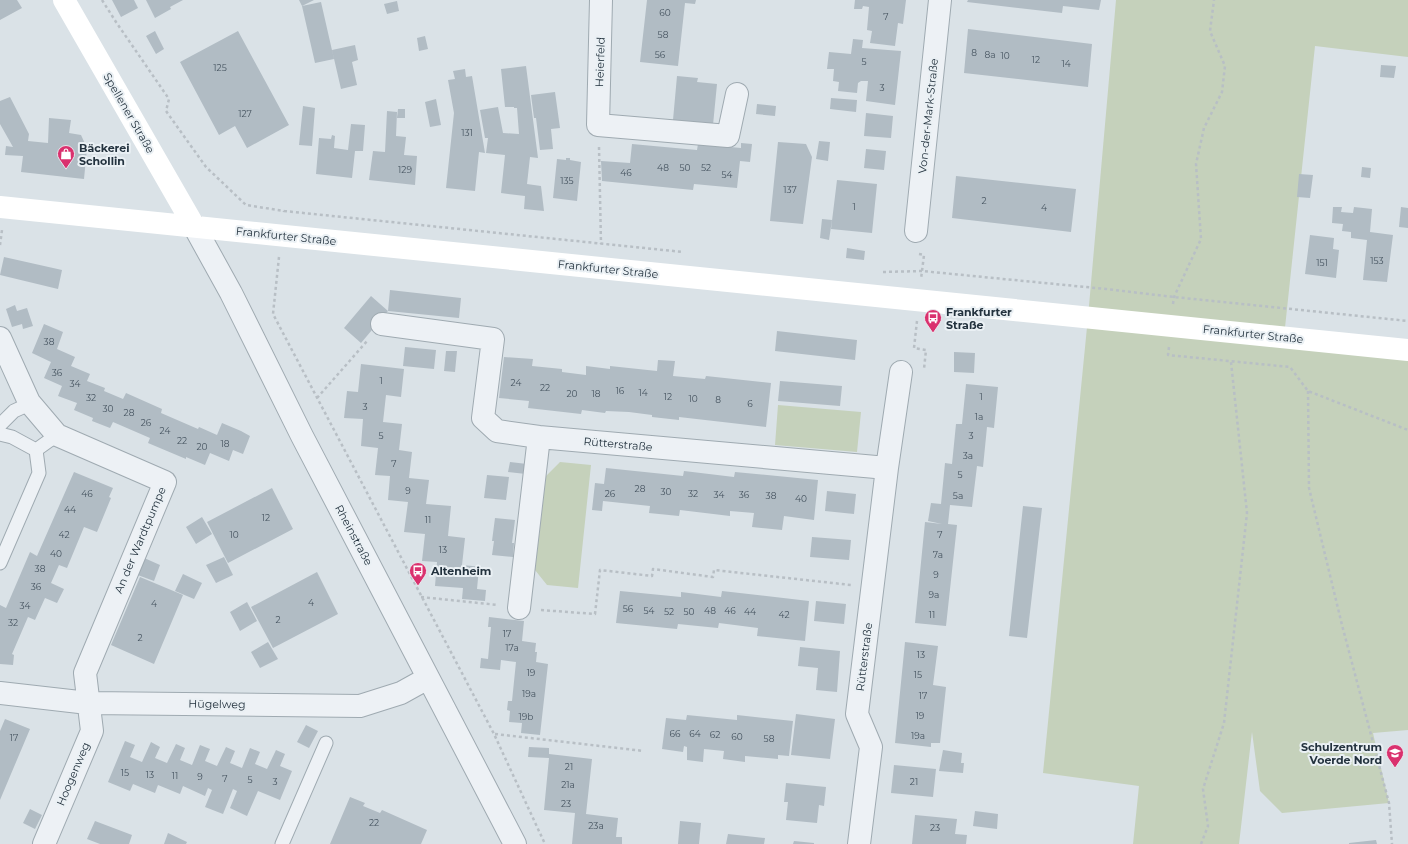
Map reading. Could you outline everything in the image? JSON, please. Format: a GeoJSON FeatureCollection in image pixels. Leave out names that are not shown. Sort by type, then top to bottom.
{"type":"FeatureCollection","features":[{"type":"Feature","properties":{"kind":"main road","name":"Spellener Straße"},"geometry":{"type":"LineString","coordinates":[[64,0],[194,226]]}},
{"type":"Feature","properties":{"kind":"main road","name":"Frankfurter Straße"},"geometry":{"type":"LineString","coordinates":[[0,207],[1408,350]]}},
{"type":"Feature","properties":{"kind":"street","name":"Heierfeld"},"geometry":{"type":"LineString","coordinates":[[598,124],[601,0]]}},
{"type":"Feature","properties":{"kind":"street","name":"Von-der-Mark-Straße"},"geometry":{"type":"LineString","coordinates":[[916,231],[940,0]]}},
{"type":"Feature","properties":{"kind":"street"},"geometry":{"type":"LineString","coordinates":[[598,124],[728,136],[737,94]]}},
{"type":"Feature","properties":{"kind":"street","name":"Rheinstraße"},"geometry":{"type":"LineString","coordinates":[[194,226],[231,293],[302,436],[515,844]]}},
{"type":"Feature","properties":{"kind":"street","name":"Rütterstraße"},"geometry":{"type":"LineString","coordinates":[[382,324],[493,339],[483,418],[497,431],[539,437],[887,468]]}},
{"type":"Feature","properties":{"kind":"street","name":"An der Wardtpumpe"},"geometry":{"type":"LineString","coordinates":[[0,338],[29,402],[57,435],[164,482],[85,673],[88,703]]}},
{"type":"Feature","properties":{"kind":"street","name":"Rütterstraße"},"geometry":{"type":"LineString","coordinates":[[859,844],[870,747],[857,714],[887,468],[901,372]]}},
{"type":"Feature","properties":{"kind":"street"},"geometry":{"type":"LineString","coordinates":[[519,608],[539,437]]}},
{"type":"Feature","properties":{"kind":"street","name":"Hügelweg"},"geometry":{"type":"LineString","coordinates":[[0,693],[88,703],[360,706],[401,693],[428,678]]}},
{"type":"Feature","properties":{"kind":"street","name":"Hoogenweg"},"geometry":{"type":"LineString","coordinates":[[48,843],[92,731],[88,703]]}},
{"type":"Feature","properties":{"kind":"lane"},"geometry":{"type":"LineString","coordinates":[[0,425],[14,411],[25,406],[29,402]]}},
{"type":"Feature","properties":{"kind":"lane"},"geometry":{"type":"LineString","coordinates":[[0,434],[12,437],[36,450]]}},
{"type":"Feature","properties":{"kind":"lane"},"geometry":{"type":"LineString","coordinates":[[36,450],[57,435]]}},
{"type":"Feature","properties":{"kind":"lane"},"geometry":{"type":"LineString","coordinates":[[0,563],[38,473],[36,450]]}},
{"type":"Feature","properties":{"kind":"lane"},"geometry":{"type":"LineString","coordinates":[[282,844],[326,743]]}},
{"type":"Feature","properties":{"kind":"path"},"geometry":{"type":"LineString","coordinates":[[102,0],[170,99],[166,111],[206,167],[246,205],[284,211],[689,252]]}},
{"type":"Feature","properties":{"kind":"path"},"geometry":{"type":"LineString","coordinates":[[1214,0],[1210,31],[1225,66],[1222,92],[1204,128],[1196,164],[1201,239],[1174,297],[1168,355],[1290,367],[1308,391],[1408,430]]}},
{"type":"Feature","properties":{"kind":"path"},"geometry":{"type":"LineString","coordinates":[[598,124],[602,269]]}},
{"type":"Feature","properties":{"kind":"path"},"geometry":{"type":"LineString","coordinates":[[284,211],[273,314],[494,734],[545,844]]}},
{"type":"Feature","properties":{"kind":"path"},"geometry":{"type":"LineString","coordinates":[[879,272],[922,271],[1408,321]]}},
{"type":"Feature","properties":{"kind":"path"},"geometry":{"type":"LineString","coordinates":[[317,398],[382,324]]}},
{"type":"Feature","properties":{"kind":"path"},"geometry":{"type":"LineString","coordinates":[[1201,844],[1208,826],[1203,789],[1224,724],[1247,513],[1231,362]]}},
{"type":"Feature","properties":{"kind":"path"},"geometry":{"type":"LineString","coordinates":[[1308,391],[1309,488],[1342,625],[1389,803],[1392,844]]}},
{"type":"Feature","properties":{"kind":"path"},"geometry":{"type":"LineString","coordinates":[[421,597],[519,608],[595,614],[600,570],[652,576],[653,569],[713,577],[714,570],[872,588]]}},
{"type":"Feature","properties":{"kind":"path"},"geometry":{"type":"LineString","coordinates":[[494,734],[644,751]]}},
{"type":"Feature","properties":{"kind":"green space"},"geometry":{"type":"Polygon","coordinates":[[[1116,0],[1408,0],[1408,57],[1315,46],[1284,337],[1408,350],[1408,730],[1373,733],[1389,803],[1282,813],[1260,791],[1252,732],[1239,844],[1133,844],[1139,786],[1043,773],[1088,317],[1116,0]]]}},
{"type":"Feature","properties":{"kind":"green space"},"geometry":{"type":"Polygon","coordinates":[[[778,405],[861,412],[857,452],[775,445],[778,405]]]}},
{"type":"Feature","properties":{"kind":"green space"},"geometry":{"type":"Polygon","coordinates":[[[560,462],[591,465],[578,588],[547,585],[535,570],[546,476],[560,462]]]}},
{"type":"Feature","properties":{"kind":"building"},"geometry":{"type":"Polygon","coordinates":[[[0,0],[17,0],[22,8],[0,20],[0,0]]]}},
{"type":"Feature","properties":{"kind":"building"},"geometry":{"type":"Polygon","coordinates":[[[112,0],[134,0],[138,8],[121,17],[112,0]]]}},
{"type":"Feature","properties":{"kind":"building"},"geometry":{"type":"Polygon","coordinates":[[[146,0],[183,0],[155,18],[146,0]]]}},
{"type":"Feature","properties":{"kind":"building"},"geometry":{"type":"Polygon","coordinates":[[[299,0],[314,0],[302,6],[299,0]]]}},
{"type":"Feature","properties":{"kind":"building"},"geometry":{"type":"Polygon","coordinates":[[[647,0],[696,0],[695,4],[685,3],[678,66],[640,62],[647,0]]]}},
{"type":"Feature","properties":{"kind":"building"},"geometry":{"type":"Polygon","coordinates":[[[855,0],[906,0],[903,24],[898,23],[895,46],[870,43],[872,31],[867,30],[869,7],[863,6],[862,9],[854,9],[855,0]]]}},
{"type":"Feature","properties":{"kind":"building"},"geometry":{"type":"Polygon","coordinates":[[[968,0],[1101,0],[1099,10],[1063,6],[1062,13],[967,2],[968,0]]]}},
{"type":"Feature","properties":{"kind":"building"},"geometry":{"type":"Polygon","coordinates":[[[397,1],[399,11],[387,14],[384,4],[397,1]]]}},
{"type":"Feature","properties":{"kind":"building"},"geometry":{"type":"Polygon","coordinates":[[[321,2],[334,59],[315,63],[302,6],[321,2]]]}},
{"type":"Feature","properties":{"kind":"building"},"geometry":{"type":"Polygon","coordinates":[[[968,29],[1092,44],[1088,87],[964,73],[968,29]]]}},
{"type":"Feature","properties":{"kind":"building"},"geometry":{"type":"Polygon","coordinates":[[[155,31],[164,49],[156,54],[146,36],[155,31]]]}},
{"type":"Feature","properties":{"kind":"building"},"geometry":{"type":"Polygon","coordinates":[[[238,31],[289,125],[247,148],[235,126],[219,135],[180,62],[238,31]]]}},
{"type":"Feature","properties":{"kind":"building"},"geometry":{"type":"Polygon","coordinates":[[[425,36],[428,49],[419,51],[417,38],[425,36]]]}},
{"type":"Feature","properties":{"kind":"building"},"geometry":{"type":"Polygon","coordinates":[[[853,39],[863,40],[862,48],[901,51],[895,105],[866,101],[868,81],[861,81],[858,83],[857,93],[838,91],[839,82],[833,81],[834,69],[827,69],[829,52],[851,54],[853,39]]]}},
{"type":"Feature","properties":{"kind":"building"},"geometry":{"type":"Polygon","coordinates":[[[355,45],[358,60],[352,62],[357,85],[341,89],[332,50],[355,45]]]}},
{"type":"Feature","properties":{"kind":"building"},"geometry":{"type":"Polygon","coordinates":[[[1381,65],[1396,66],[1394,78],[1380,77],[1381,65]]]}},
{"type":"Feature","properties":{"kind":"building"},"geometry":{"type":"Polygon","coordinates":[[[526,66],[538,158],[530,157],[527,184],[541,186],[544,211],[524,209],[525,196],[501,193],[505,155],[486,153],[488,138],[485,138],[480,110],[498,107],[503,133],[519,134],[517,108],[505,107],[501,69],[526,66]]]}},
{"type":"Feature","properties":{"kind":"building"},"geometry":{"type":"Polygon","coordinates":[[[465,69],[466,77],[472,76],[485,153],[479,152],[475,191],[446,188],[454,113],[448,80],[455,79],[453,71],[465,69]]]}},
{"type":"Feature","properties":{"kind":"building"},"geometry":{"type":"Polygon","coordinates":[[[677,76],[698,78],[697,82],[717,84],[713,125],[673,120],[677,76]]]}},
{"type":"Feature","properties":{"kind":"building"},"geometry":{"type":"Polygon","coordinates":[[[555,92],[560,128],[551,129],[553,149],[540,150],[536,118],[534,118],[531,95],[555,92]]]}},
{"type":"Feature","properties":{"kind":"building"},"geometry":{"type":"Polygon","coordinates":[[[10,97],[29,134],[28,141],[48,143],[49,118],[71,120],[69,133],[81,135],[87,148],[84,179],[21,172],[23,156],[5,155],[6,146],[13,147],[0,124],[0,101],[10,97]]]}},
{"type":"Feature","properties":{"kind":"building"},"geometry":{"type":"Polygon","coordinates":[[[831,98],[857,100],[856,112],[830,109],[831,98]]]}},
{"type":"Feature","properties":{"kind":"building"},"geometry":{"type":"Polygon","coordinates":[[[436,99],[441,125],[430,127],[425,102],[436,99]]]}},
{"type":"Feature","properties":{"kind":"building"},"geometry":{"type":"Polygon","coordinates":[[[757,104],[776,106],[775,116],[756,114],[757,104]]]}},
{"type":"Feature","properties":{"kind":"building"},"geometry":{"type":"Polygon","coordinates":[[[303,106],[315,108],[312,146],[299,145],[303,106]]]}},
{"type":"Feature","properties":{"kind":"building"},"geometry":{"type":"Polygon","coordinates":[[[398,109],[405,109],[405,118],[397,118],[398,109]]]}},
{"type":"Feature","properties":{"kind":"building"},"geometry":{"type":"Polygon","coordinates":[[[387,111],[397,112],[396,136],[406,137],[404,155],[417,156],[415,185],[369,180],[373,151],[385,152],[387,111]]]}},
{"type":"Feature","properties":{"kind":"building"},"geometry":{"type":"Polygon","coordinates":[[[866,113],[893,116],[891,138],[864,136],[866,113]]]}},
{"type":"Feature","properties":{"kind":"building"},"geometry":{"type":"Polygon","coordinates":[[[351,124],[365,125],[363,151],[355,151],[352,178],[316,174],[319,138],[331,139],[332,135],[335,136],[334,148],[348,150],[351,124]]]}},
{"type":"Feature","properties":{"kind":"building"},"geometry":{"type":"Polygon","coordinates":[[[819,141],[830,142],[828,161],[816,159],[819,141]]]}},
{"type":"Feature","properties":{"kind":"building"},"geometry":{"type":"Polygon","coordinates":[[[778,142],[806,144],[812,157],[803,224],[770,221],[778,142]]]}},
{"type":"Feature","properties":{"kind":"building"},"geometry":{"type":"Polygon","coordinates":[[[741,143],[752,144],[750,162],[740,161],[737,188],[694,184],[693,190],[602,181],[601,161],[630,163],[632,144],[697,150],[698,144],[741,148],[741,143]]]}},
{"type":"Feature","properties":{"kind":"building"},"geometry":{"type":"Polygon","coordinates":[[[866,149],[886,151],[884,170],[864,168],[866,149]]]}},
{"type":"Feature","properties":{"kind":"building"},"geometry":{"type":"Polygon","coordinates":[[[566,158],[581,162],[577,201],[553,198],[557,159],[566,160],[566,158]]]}},
{"type":"Feature","properties":{"kind":"building"},"geometry":{"type":"Polygon","coordinates":[[[1362,167],[1371,168],[1370,178],[1361,177],[1362,167]]]}},
{"type":"Feature","properties":{"kind":"building"},"geometry":{"type":"Polygon","coordinates":[[[1299,174],[1313,175],[1310,198],[1297,197],[1299,174]]]}},
{"type":"Feature","properties":{"kind":"building"},"geometry":{"type":"Polygon","coordinates":[[[956,176],[1076,189],[1071,232],[952,218],[956,176]]]}},
{"type":"Feature","properties":{"kind":"building"},"geometry":{"type":"Polygon","coordinates":[[[837,180],[877,184],[872,233],[831,229],[837,180]]]}},
{"type":"Feature","properties":{"kind":"building"},"geometry":{"type":"Polygon","coordinates":[[[1333,207],[1342,207],[1341,212],[1353,213],[1354,207],[1372,209],[1370,232],[1393,235],[1387,282],[1363,280],[1367,240],[1351,238],[1351,232],[1342,231],[1343,224],[1332,223],[1333,207]]]}},
{"type":"Feature","properties":{"kind":"building"},"geometry":{"type":"Polygon","coordinates":[[[1401,207],[1408,208],[1408,228],[1399,227],[1401,207]]]}},
{"type":"Feature","properties":{"kind":"building"},"geometry":{"type":"Polygon","coordinates":[[[822,219],[832,220],[829,240],[820,238],[822,219]]]}},
{"type":"Feature","properties":{"kind":"building"},"geometry":{"type":"Polygon","coordinates":[[[1310,235],[1334,238],[1333,249],[1339,250],[1336,278],[1305,274],[1310,235]]]}},
{"type":"Feature","properties":{"kind":"building"},"geometry":{"type":"Polygon","coordinates":[[[847,248],[865,251],[864,260],[846,258],[847,248]]]}},
{"type":"Feature","properties":{"kind":"building"},"geometry":{"type":"Polygon","coordinates":[[[4,257],[62,270],[58,289],[0,275],[4,257]]]}},
{"type":"Feature","properties":{"kind":"building"},"geometry":{"type":"Polygon","coordinates":[[[390,290],[461,298],[459,318],[388,311],[390,290]]]}},
{"type":"Feature","properties":{"kind":"building"},"geometry":{"type":"Polygon","coordinates":[[[371,296],[388,311],[361,343],[344,328],[371,296]]]}},
{"type":"Feature","properties":{"kind":"building"},"geometry":{"type":"Polygon","coordinates":[[[15,305],[17,311],[27,308],[33,326],[23,329],[22,324],[12,327],[6,309],[15,305]]]}},
{"type":"Feature","properties":{"kind":"building"},"geometry":{"type":"Polygon","coordinates":[[[44,324],[63,332],[57,349],[75,357],[71,366],[90,374],[87,381],[105,388],[104,391],[123,399],[126,393],[162,409],[161,413],[198,429],[199,427],[217,435],[222,423],[241,431],[250,436],[243,454],[233,450],[229,461],[210,453],[205,465],[186,457],[186,459],[148,443],[150,438],[113,422],[110,428],[92,421],[93,418],[74,410],[77,403],[58,396],[62,386],[44,378],[51,362],[32,353],[44,324]]]}},
{"type":"Feature","properties":{"kind":"building"},"geometry":{"type":"Polygon","coordinates":[[[777,331],[857,340],[855,360],[775,351],[777,331]]]}},
{"type":"Feature","properties":{"kind":"building"},"geometry":{"type":"Polygon","coordinates":[[[405,347],[436,350],[434,369],[403,366],[405,347]]]}},
{"type":"Feature","properties":{"kind":"building"},"geometry":{"type":"Polygon","coordinates":[[[446,351],[457,351],[455,372],[444,371],[446,351]]]}},
{"type":"Feature","properties":{"kind":"building"},"geometry":{"type":"Polygon","coordinates":[[[954,352],[975,353],[974,373],[954,372],[954,352]]]}},
{"type":"Feature","properties":{"kind":"building"},"geometry":{"type":"Polygon","coordinates":[[[504,357],[533,359],[532,366],[562,369],[562,372],[586,375],[586,366],[610,369],[610,366],[657,371],[658,360],[675,361],[673,376],[705,379],[706,376],[771,383],[766,427],[679,417],[679,420],[652,417],[652,415],[629,412],[606,411],[605,413],[582,410],[581,414],[528,408],[529,401],[499,398],[504,357]]]}},
{"type":"Feature","properties":{"kind":"building"},"geometry":{"type":"Polygon","coordinates":[[[361,364],[404,369],[401,397],[386,395],[383,422],[402,424],[399,450],[412,452],[409,478],[429,480],[426,504],[451,506],[448,536],[465,538],[462,565],[482,567],[482,569],[479,568],[477,589],[486,590],[485,601],[462,599],[463,588],[435,586],[437,562],[422,561],[425,534],[404,532],[408,502],[388,500],[390,476],[375,475],[378,448],[361,446],[363,419],[344,418],[347,391],[358,392],[361,364]]]}},
{"type":"Feature","properties":{"kind":"building"},"geometry":{"type":"Polygon","coordinates":[[[780,381],[842,386],[840,406],[778,401],[780,381]]]}},
{"type":"Feature","properties":{"kind":"building"},"geometry":{"type":"Polygon","coordinates":[[[966,384],[998,387],[994,428],[987,427],[983,467],[977,466],[972,507],[950,505],[948,524],[957,525],[946,626],[915,623],[925,522],[942,524],[928,521],[931,503],[941,504],[945,463],[952,464],[956,424],[962,424],[966,384]]]}},
{"type":"Feature","properties":{"kind":"building"},"geometry":{"type":"Polygon","coordinates":[[[510,462],[527,464],[526,474],[508,472],[510,462]]]}},
{"type":"Feature","properties":{"kind":"building"},"geometry":{"type":"Polygon","coordinates":[[[606,468],[683,476],[684,471],[734,477],[735,472],[818,480],[814,520],[784,516],[782,530],[752,527],[754,513],[730,511],[730,516],[680,510],[679,516],[649,513],[650,506],[603,501],[602,511],[592,510],[595,483],[604,484],[606,468]]]}},
{"type":"Feature","properties":{"kind":"building"},"geometry":{"type":"Polygon","coordinates":[[[74,472],[113,488],[109,497],[111,498],[97,532],[84,527],[67,568],[59,565],[51,583],[64,589],[57,603],[45,598],[35,620],[28,617],[12,654],[14,655],[13,665],[0,664],[0,605],[6,608],[30,552],[37,556],[74,472]]]}},
{"type":"Feature","properties":{"kind":"building"},"geometry":{"type":"Polygon","coordinates":[[[487,475],[509,477],[506,500],[484,498],[487,475]]]}},
{"type":"Feature","properties":{"kind":"building"},"geometry":{"type":"Polygon","coordinates":[[[272,488],[293,529],[228,563],[207,522],[272,488]]]}},
{"type":"Feature","properties":{"kind":"building"},"geometry":{"type":"Polygon","coordinates":[[[827,491],[856,494],[854,514],[825,511],[827,491]]]}},
{"type":"Feature","properties":{"kind":"building"},"geometry":{"type":"Polygon","coordinates":[[[1023,506],[1042,508],[1027,638],[1009,636],[1023,506]]]}},
{"type":"Feature","properties":{"kind":"building"},"geometry":{"type":"Polygon","coordinates":[[[202,517],[212,534],[196,544],[186,527],[202,517]]]}},
{"type":"Feature","properties":{"kind":"building"},"geometry":{"type":"Polygon","coordinates":[[[495,518],[515,520],[512,543],[514,543],[513,557],[492,555],[495,518]]]}},
{"type":"Feature","properties":{"kind":"building"},"geometry":{"type":"Polygon","coordinates":[[[812,537],[851,540],[849,560],[810,557],[812,537]]]}},
{"type":"Feature","properties":{"kind":"building"},"geometry":{"type":"Polygon","coordinates":[[[142,557],[160,565],[154,581],[135,574],[142,557]]]}},
{"type":"Feature","properties":{"kind":"building"},"geometry":{"type":"Polygon","coordinates":[[[224,557],[233,575],[216,583],[206,565],[224,557]]]}},
{"type":"Feature","properties":{"kind":"building"},"geometry":{"type":"Polygon","coordinates":[[[317,572],[338,614],[273,648],[251,607],[317,572]]]}},
{"type":"Feature","properties":{"kind":"building"},"geometry":{"type":"Polygon","coordinates":[[[183,574],[202,583],[194,599],[175,591],[183,574]]]}},
{"type":"Feature","properties":{"kind":"building"},"geometry":{"type":"Polygon","coordinates":[[[140,577],[183,595],[154,664],[111,645],[140,577]]]}},
{"type":"Feature","properties":{"kind":"building"},"geometry":{"type":"Polygon","coordinates":[[[620,591],[681,597],[681,592],[721,597],[722,591],[809,601],[805,641],[757,636],[758,628],[719,623],[718,628],[678,624],[677,629],[616,623],[620,591]]]}},
{"type":"Feature","properties":{"kind":"building"},"geometry":{"type":"Polygon","coordinates":[[[816,601],[846,604],[844,624],[814,621],[816,601]]]}},
{"type":"Feature","properties":{"kind":"building"},"geometry":{"type":"Polygon","coordinates":[[[247,602],[257,621],[240,631],[230,612],[247,602]]]}},
{"type":"Feature","properties":{"kind":"building"},"geometry":{"type":"Polygon","coordinates":[[[489,617],[524,621],[522,641],[536,643],[536,662],[548,664],[540,735],[521,733],[522,723],[509,722],[510,711],[507,710],[508,701],[512,701],[516,662],[501,660],[500,670],[480,668],[481,658],[488,659],[491,627],[488,627],[489,617]]]}},
{"type":"Feature","properties":{"kind":"building"},"geometry":{"type":"Polygon","coordinates":[[[268,642],[278,659],[260,668],[251,652],[268,642]]]}},
{"type":"Feature","properties":{"kind":"building"},"geometry":{"type":"Polygon","coordinates":[[[905,642],[938,646],[933,685],[946,687],[940,743],[931,743],[931,747],[895,743],[905,642]]]}},
{"type":"Feature","properties":{"kind":"building"},"geometry":{"type":"Polygon","coordinates":[[[800,647],[840,651],[837,692],[816,690],[818,668],[798,666],[800,647]]]}},
{"type":"Feature","properties":{"kind":"building"},"geometry":{"type":"Polygon","coordinates":[[[796,714],[835,719],[830,759],[791,755],[796,714]]]}},
{"type":"Feature","properties":{"kind":"building"},"geometry":{"type":"Polygon","coordinates":[[[687,715],[737,720],[737,715],[793,721],[789,756],[778,755],[778,759],[745,756],[745,762],[723,759],[724,751],[704,749],[703,762],[687,760],[687,747],[684,746],[683,752],[662,749],[666,718],[686,720],[687,715]]]}},
{"type":"Feature","properties":{"kind":"building"},"geometry":{"type":"Polygon","coordinates":[[[5,719],[30,729],[0,800],[0,731],[5,719]]]}},
{"type":"Feature","properties":{"kind":"building"},"geometry":{"type":"Polygon","coordinates":[[[306,725],[318,731],[309,748],[297,742],[306,725]]]}},
{"type":"Feature","properties":{"kind":"building"},"geometry":{"type":"Polygon","coordinates":[[[125,741],[135,745],[130,757],[142,762],[151,742],[160,747],[155,758],[167,763],[176,744],[185,748],[180,760],[192,765],[200,745],[210,749],[205,761],[217,766],[226,747],[235,751],[230,763],[242,768],[250,748],[260,752],[255,764],[267,769],[276,750],[285,754],[280,766],[292,771],[280,800],[258,791],[247,816],[230,808],[237,791],[233,789],[223,814],[205,807],[212,790],[208,788],[205,796],[183,786],[180,794],[158,785],[155,793],[133,784],[130,791],[108,782],[125,741]]]}},
{"type":"Feature","properties":{"kind":"building"},"geometry":{"type":"Polygon","coordinates":[[[529,747],[549,748],[549,754],[592,759],[586,814],[618,818],[616,837],[622,837],[622,844],[572,844],[575,813],[544,810],[549,758],[528,757],[529,747]]]}},
{"type":"Feature","properties":{"kind":"building"},"geometry":{"type":"Polygon","coordinates":[[[943,750],[962,753],[961,763],[964,763],[963,773],[939,771],[943,750]]]}},
{"type":"Feature","properties":{"kind":"building"},"geometry":{"type":"Polygon","coordinates":[[[894,765],[936,769],[933,797],[891,793],[894,765]]]}},
{"type":"Feature","properties":{"kind":"building"},"geometry":{"type":"Polygon","coordinates":[[[786,783],[826,787],[824,806],[819,805],[817,823],[786,820],[788,802],[784,802],[786,783]]]}},
{"type":"Feature","properties":{"kind":"building"},"geometry":{"type":"Polygon","coordinates":[[[350,797],[365,803],[363,806],[380,813],[382,810],[427,830],[421,844],[330,844],[350,797]]]}},
{"type":"Feature","properties":{"kind":"building"},"geometry":{"type":"Polygon","coordinates":[[[30,809],[42,815],[35,829],[23,823],[30,809]]]}},
{"type":"Feature","properties":{"kind":"building"},"geometry":{"type":"Polygon","coordinates":[[[975,811],[998,814],[997,829],[973,826],[975,811]]]}},
{"type":"Feature","properties":{"kind":"building"},"geometry":{"type":"Polygon","coordinates":[[[915,815],[957,819],[955,834],[967,835],[966,844],[912,844],[915,815]]]}},
{"type":"Feature","properties":{"kind":"building"},"geometry":{"type":"Polygon","coordinates":[[[95,821],[132,835],[129,844],[100,844],[87,839],[95,821]]]}},
{"type":"Feature","properties":{"kind":"building"},"geometry":{"type":"Polygon","coordinates":[[[680,821],[701,823],[699,844],[678,844],[680,821]]]}},
{"type":"Feature","properties":{"kind":"building"},"geometry":{"type":"Polygon","coordinates":[[[168,833],[187,842],[186,844],[164,844],[168,833]]]}},
{"type":"Feature","properties":{"kind":"building"},"geometry":{"type":"Polygon","coordinates":[[[728,834],[765,838],[764,844],[726,844],[728,834]]]}},
{"type":"Feature","properties":{"kind":"building"},"geometry":{"type":"Polygon","coordinates":[[[1376,840],[1377,844],[1349,844],[1349,843],[1376,840]]]}},
{"type":"Feature","properties":{"kind":"building"},"geometry":{"type":"Polygon","coordinates":[[[794,841],[814,843],[814,844],[793,844],[794,841]]]}},
{"type":"Feature","properties":{"kind":"place","name":"Bäckerei Schollin"},"geometry":{"type":"Point","coordinates":[66,169]}},
{"type":"Feature","properties":{"kind":"place","name":"Frankfurter Straße"},"geometry":{"type":"Point","coordinates":[933,333]}},
{"type":"Feature","properties":{"kind":"place","name":"Altenheim"},"geometry":{"type":"Point","coordinates":[418,586]}},
{"type":"Feature","properties":{"kind":"place","name":"Schulzentrum Voerde Nord"},"geometry":{"type":"Point","coordinates":[1395,768]}}]}
